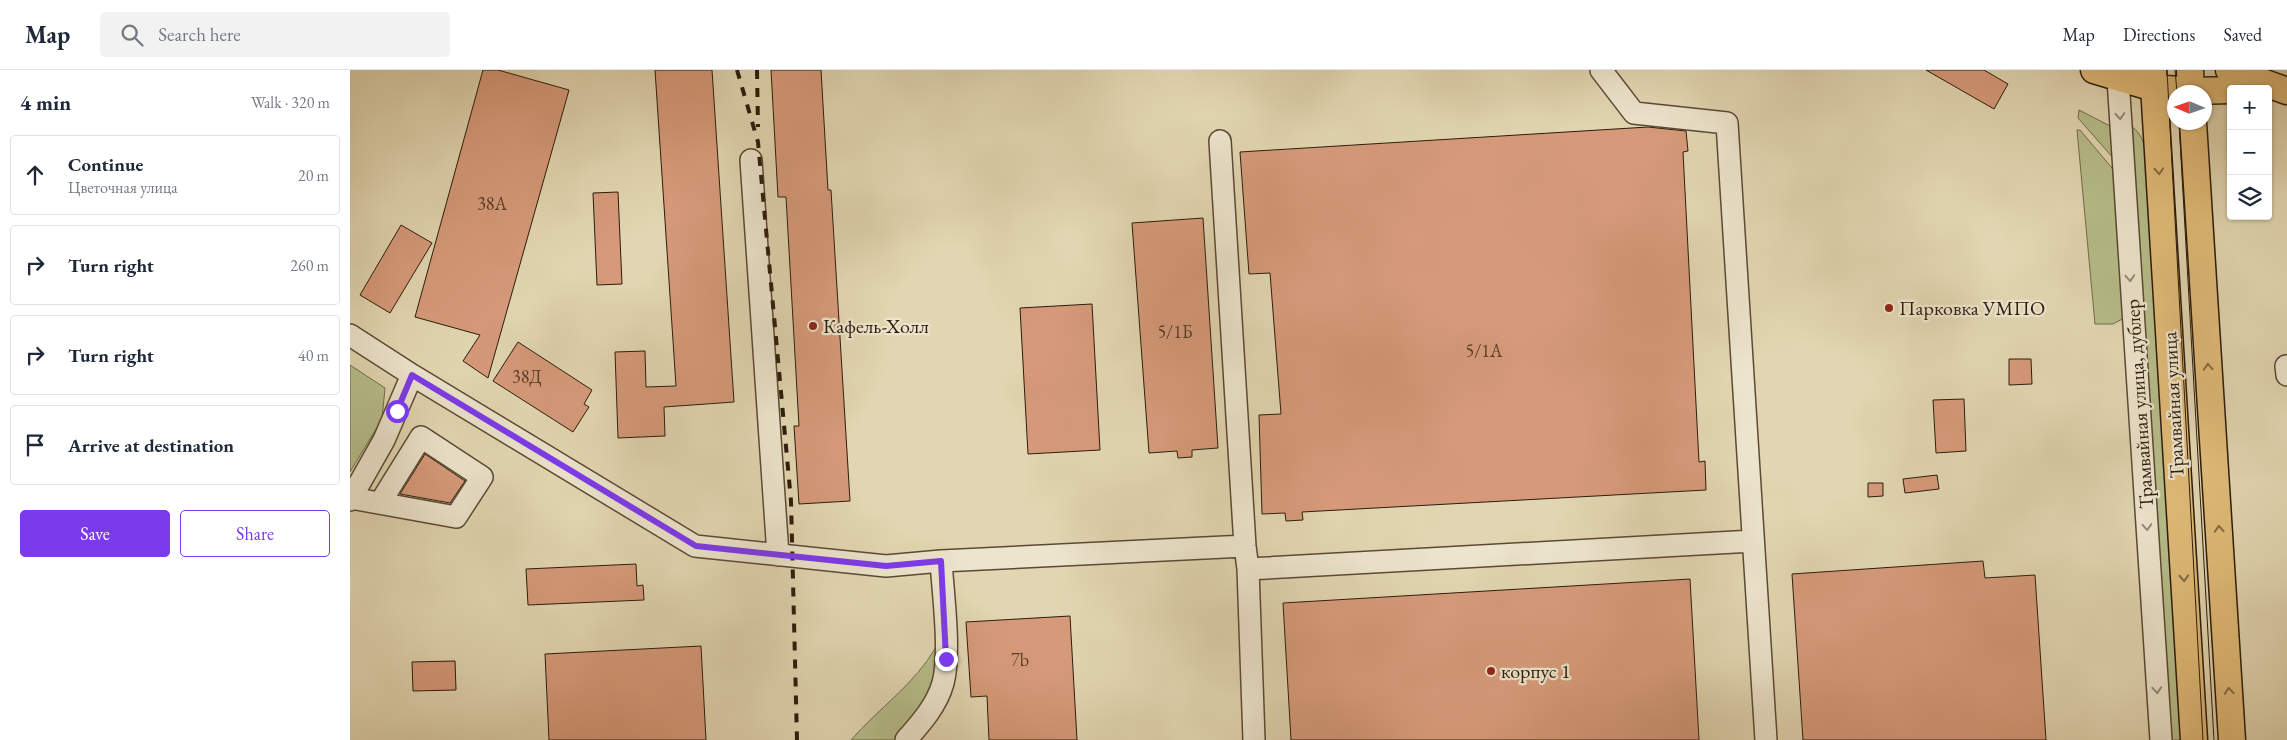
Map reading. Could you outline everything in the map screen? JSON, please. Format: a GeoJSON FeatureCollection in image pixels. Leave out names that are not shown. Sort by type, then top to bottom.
{"type":"FeatureCollection","features":[{"type":"Feature","properties":{"kind":"main road"},"geometry":{"type":"LineString","coordinates":[[2229,70],[2263,85]]}},
{"type":"Feature","properties":{"kind":"main road"},"geometry":{"type":"LineString","coordinates":[[2112,73],[2227,89]]}},
{"type":"Feature","properties":{"kind":"main road","name":"Трамвайная улица"},"geometry":{"type":"LineString","coordinates":[[2154,79],[2194,740]]}},
{"type":"Feature","properties":{"kind":"main road","name":"Трамвайная улица"},"geometry":{"type":"LineString","coordinates":[[2194,130],[2232,740]]}},
{"type":"Feature","properties":{"kind":"street"},"geometry":{"type":"LineString","coordinates":[[1601,70],[1634,113],[1727,123],[1766,740]]}},
{"type":"Feature","properties":{"kind":"street","name":"Трамвайная улица, дублер"},"geometry":{"type":"LineString","coordinates":[[2112,73],[2161,740]]}},
{"type":"Feature","properties":{"kind":"street"},"geometry":{"type":"LineString","coordinates":[[1220,141],[1244,546],[1248,569],[1254,740]]}},
{"type":"Feature","properties":{"kind":"street"},"geometry":{"type":"LineString","coordinates":[[751,160],[778,555]]}},
{"type":"Feature","properties":{"kind":"street"},"geometry":{"type":"LineString","coordinates":[[350,335],[412,375],[696,546],[886,566],[941,561],[1244,546]]}},
{"type":"Feature","properties":{"kind":"street"},"geometry":{"type":"LineString","coordinates":[[2286,366],[2287,375]]}},
{"type":"Feature","properties":{"kind":"street"},"geometry":{"type":"LineString","coordinates":[[380,503],[421,437],[482,477],[456,517],[351,499],[384,440],[412,375]]}},
{"type":"Feature","properties":{"kind":"street"},"geometry":{"type":"LineString","coordinates":[[1248,569],[1753,541]]}},
{"type":"Feature","properties":{"kind":"street"},"geometry":{"type":"LineString","coordinates":[[906,740],[928,716],[943,684],[946,659],[941,561]]}},
{"type":"Feature","properties":{"kind":"green space"},"geometry":{"type":"Polygon","coordinates":[[[2079,110],[2112,127],[2114,159],[2078,118],[2079,110]]]}},
{"type":"Feature","properties":{"kind":"green space"},"geometry":{"type":"Polygon","coordinates":[[[2132,127],[2138,132],[2145,147],[2149,175],[2185,740],[2170,740],[2129,129],[2132,127]]]}},
{"type":"Feature","properties":{"kind":"green space"},"geometry":{"type":"Polygon","coordinates":[[[2077,130],[2080,130],[2117,174],[2126,317],[2113,324],[2095,324],[2077,130]]]}},
{"type":"Feature","properties":{"kind":"green space"},"geometry":{"type":"Polygon","coordinates":[[[350,365],[385,388],[382,419],[350,472],[350,365]]]}},
{"type":"Feature","properties":{"kind":"green space"},"geometry":{"type":"Polygon","coordinates":[[[936,647],[938,673],[932,697],[901,740],[851,740],[918,673],[936,647]]]}},
{"type":"Feature","properties":{"kind":"building"},"geometry":{"type":"Polygon","coordinates":[[[483,70],[498,70],[569,90],[488,378],[463,361],[480,335],[415,317],[483,70]]]}},
{"type":"Feature","properties":{"kind":"building"},"geometry":{"type":"Polygon","coordinates":[[[655,70],[712,70],[734,402],[664,407],[665,436],[618,438],[615,352],[645,351],[646,387],[676,386],[655,70]]]}},
{"type":"Feature","properties":{"kind":"building"},"geometry":{"type":"Polygon","coordinates":[[[771,70],[821,70],[828,190],[831,190],[850,501],[799,504],[794,426],[799,426],[786,197],[778,197],[771,70]]]}},
{"type":"Feature","properties":{"kind":"building"},"geometry":{"type":"Polygon","coordinates":[[[1926,70],[1984,70],[2008,84],[1994,109],[1926,70]]]}},
{"type":"Feature","properties":{"kind":"building"},"geometry":{"type":"Polygon","coordinates":[[[1648,127],[1686,131],[1688,151],[1683,152],[1699,462],[1705,461],[1706,490],[1302,512],[1303,520],[1286,521],[1285,513],[1262,514],[1259,415],[1281,414],[1270,273],[1249,274],[1240,152],[1648,127]]]}},
{"type":"Feature","properties":{"kind":"building"},"geometry":{"type":"Polygon","coordinates":[[[618,192],[622,284],[597,285],[593,193],[618,192]]]}},
{"type":"Feature","properties":{"kind":"building"},"geometry":{"type":"Polygon","coordinates":[[[1203,218],[1218,448],[1192,450],[1192,457],[1178,458],[1177,451],[1149,453],[1132,223],[1203,218]]]}},
{"type":"Feature","properties":{"kind":"building"},"geometry":{"type":"Polygon","coordinates":[[[401,225],[432,243],[390,313],[360,295],[401,225]]]}},
{"type":"Feature","properties":{"kind":"building"},"geometry":{"type":"Polygon","coordinates":[[[1092,304],[1100,450],[1028,454],[1020,308],[1092,304]]]}},
{"type":"Feature","properties":{"kind":"building"},"geometry":{"type":"Polygon","coordinates":[[[518,342],[592,390],[584,404],[589,407],[573,432],[493,381],[518,342]]]}},
{"type":"Feature","properties":{"kind":"building"},"geometry":{"type":"Polygon","coordinates":[[[2009,359],[2031,359],[2032,384],[2009,385],[2009,359]]]}},
{"type":"Feature","properties":{"kind":"building"},"geometry":{"type":"Polygon","coordinates":[[[1964,399],[1966,451],[1936,453],[1933,400],[1964,399]]]}},
{"type":"Feature","properties":{"kind":"building"},"geometry":{"type":"Polygon","coordinates":[[[425,454],[465,481],[450,503],[400,494],[425,454]]]}},
{"type":"Feature","properties":{"kind":"building"},"geometry":{"type":"Polygon","coordinates":[[[1937,475],[1939,489],[1905,493],[1903,479],[1937,475]]]}},
{"type":"Feature","properties":{"kind":"building"},"geometry":{"type":"Polygon","coordinates":[[[1868,483],[1883,483],[1883,496],[1868,497],[1868,483]]]}},
{"type":"Feature","properties":{"kind":"building"},"geometry":{"type":"Polygon","coordinates":[[[1983,561],[1985,578],[2035,575],[2046,740],[1803,740],[1792,574],[1983,561]]]}},
{"type":"Feature","properties":{"kind":"building"},"geometry":{"type":"Polygon","coordinates":[[[636,564],[637,586],[643,585],[644,600],[528,605],[526,569],[636,564]]]}},
{"type":"Feature","properties":{"kind":"building","name":"корпус 1"},"geometry":{"type":"Polygon","coordinates":[[[1690,579],[1699,740],[1291,740],[1283,603],[1690,579]]]}},
{"type":"Feature","properties":{"kind":"building"},"geometry":{"type":"Polygon","coordinates":[[[1070,616],[1077,740],[989,740],[987,696],[971,697],[966,622],[1070,616]]]}},
{"type":"Feature","properties":{"kind":"building"},"geometry":{"type":"Polygon","coordinates":[[[701,646],[706,740],[549,740],[545,654],[701,646]]]}},
{"type":"Feature","properties":{"kind":"building"},"geometry":{"type":"Polygon","coordinates":[[[455,661],[456,690],[413,691],[412,662],[455,661]]]}},
{"type":"Feature","properties":{"kind":"tram line"},"geometry":{"type":"LineString","coordinates":[[2167,70],[2203,740]]}},
{"type":"Feature","properties":{"kind":"tram line"},"geometry":{"type":"LineString","coordinates":[[2175,70],[2176,85]]}},
{"type":"Feature","properties":{"kind":"tram line"},"geometry":{"type":"LineString","coordinates":[[2179,130],[2214,740]]}},
{"type":"Feature","properties":{"kind":"railway"},"geometry":{"type":"LineString","coordinates":[[737,70],[758,142],[791,501],[797,740]]}},
{"type":"Feature","properties":{"kind":"railway"},"geometry":{"type":"LineString","coordinates":[[757,70],[758,127]]}},
{"type":"Feature","properties":{"kind":"place","name":"Парковка УМПО"},"geometry":{"type":"Point","coordinates":[1889,308]}},
{"type":"Feature","properties":{"kind":"place","name":"Кафель-Холл"},"geometry":{"type":"Point","coordinates":[813,326]}},
{"type":"Feature","properties":{"kind":"place","name":"корпус 1"},"geometry":{"type":"Point","coordinates":[1491,671]}},
{"type":"Feature","properties":{"kind":"route"},"geometry":{"type":"LineString","coordinates":[[397,411],[412,375],[696,546],[886,566],[941,561],[946,659]]}}]}
